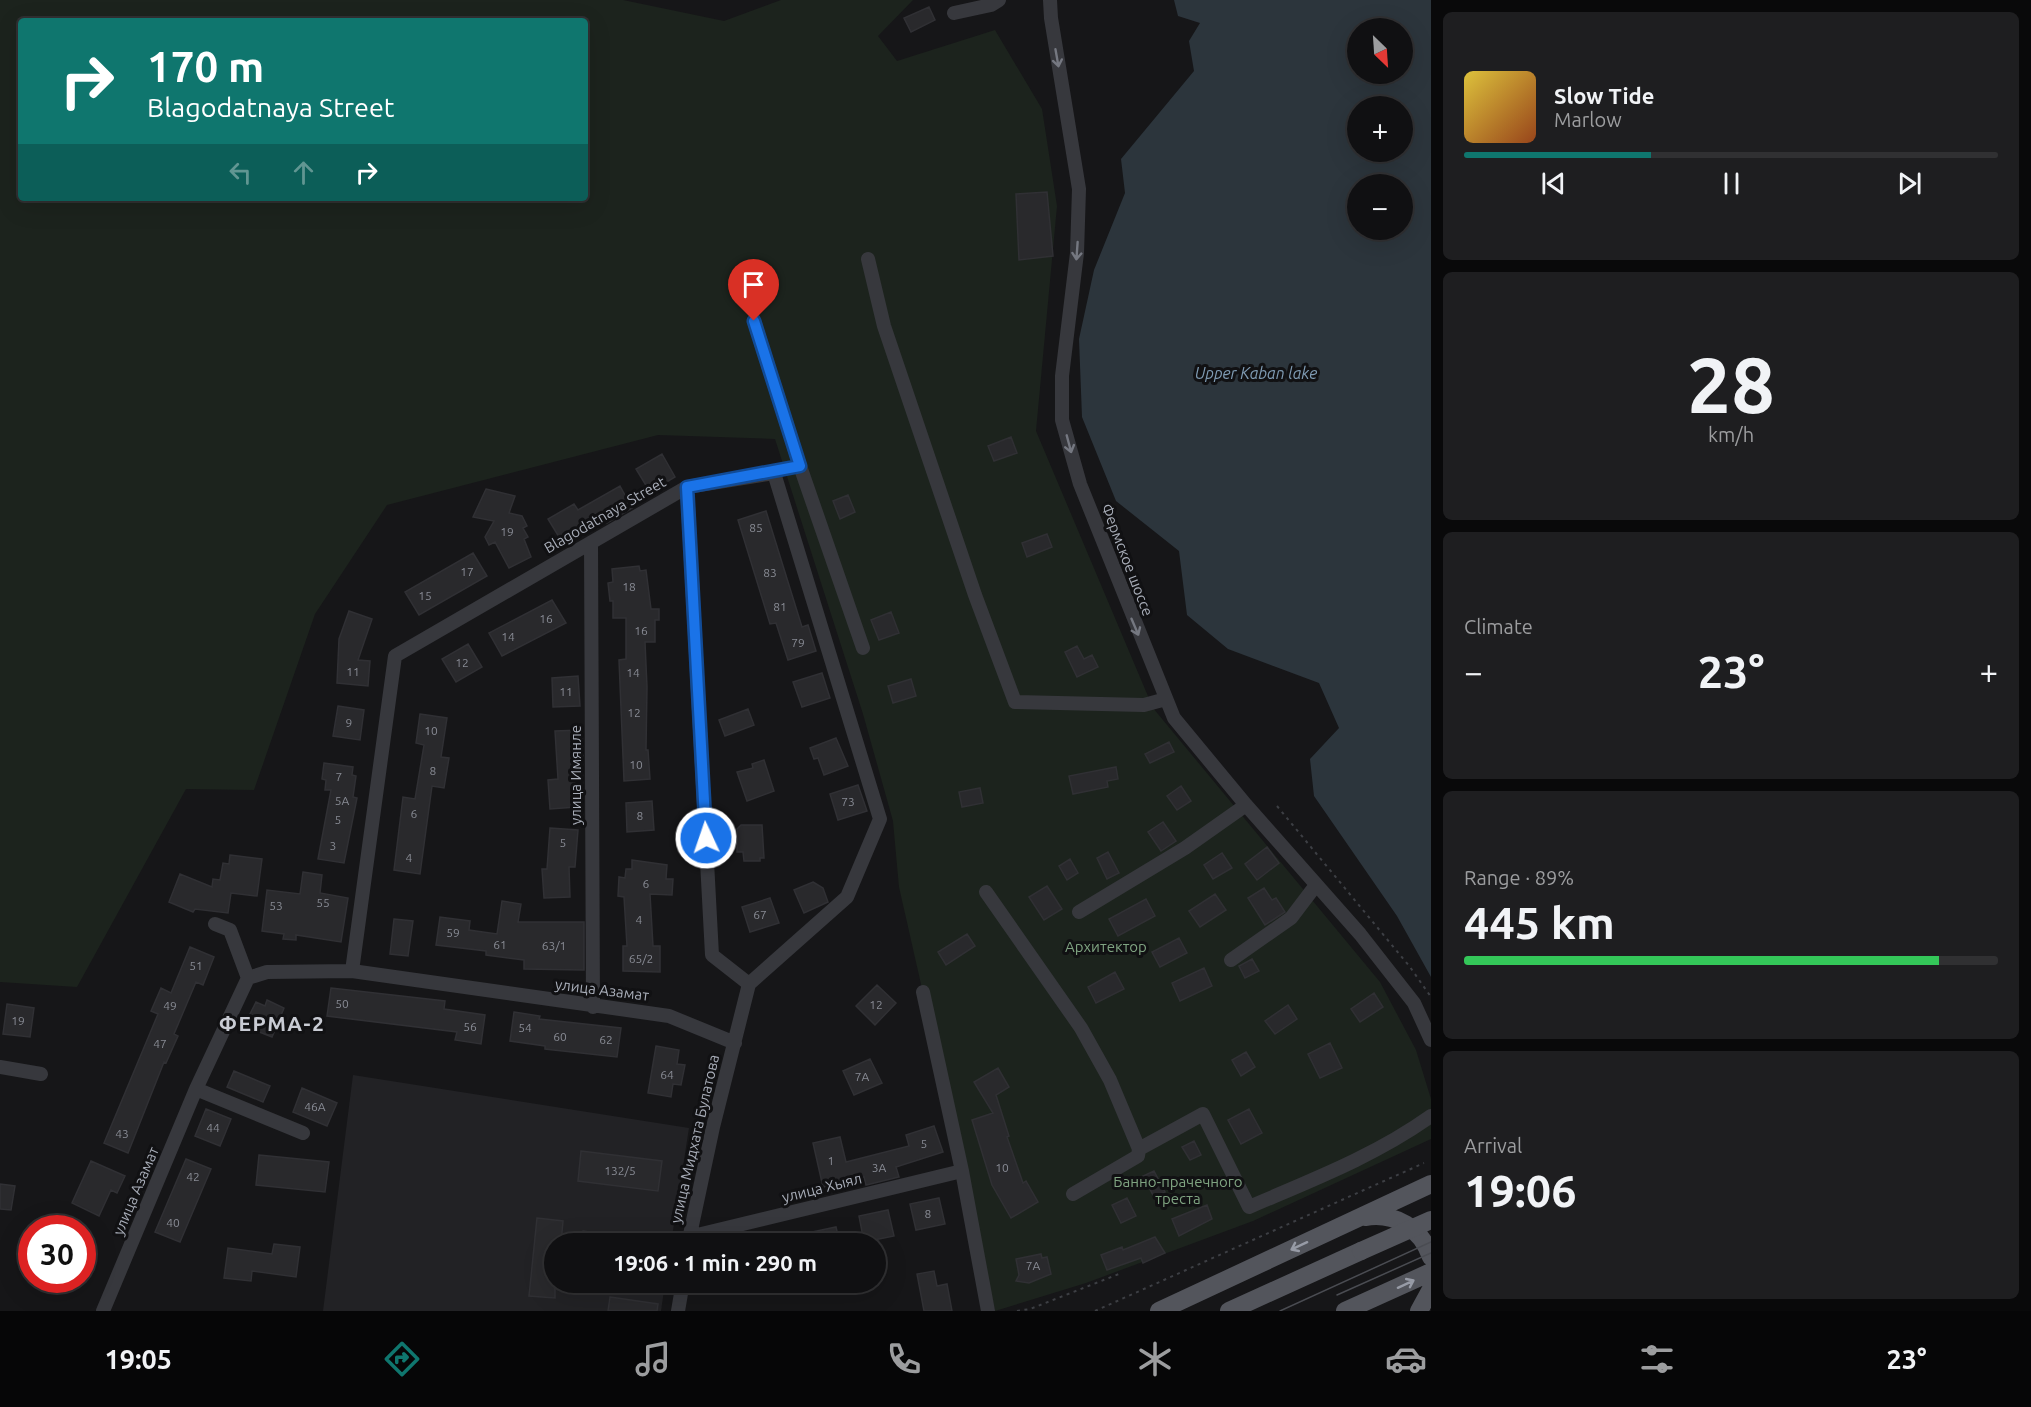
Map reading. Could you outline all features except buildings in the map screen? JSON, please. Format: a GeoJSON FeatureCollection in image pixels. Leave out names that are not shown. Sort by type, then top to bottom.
{"type":"FeatureCollection","features":[{"type":"Feature","properties":{"kind":"main road"},"geometry":{"type":"LineString","coordinates":[[1159,1311],[1431,1184]]}},
{"type":"Feature","properties":{"kind":"main road"},"geometry":{"type":"LineString","coordinates":[[1352,1221],[1374,1215],[1396,1219],[1415,1231],[1431,1257]]}},
{"type":"Feature","properties":{"kind":"main road"},"geometry":{"type":"LineString","coordinates":[[1229,1311],[1431,1220]]}},
{"type":"Feature","properties":{"kind":"main road"},"geometry":{"type":"LineString","coordinates":[[1345,1311],[1431,1272]]}},
{"type":"Feature","properties":{"kind":"main road"},"geometry":{"type":"LineString","coordinates":[[1419,1311],[1431,1289]]}},
{"type":"Feature","properties":{"kind":"street"},"geometry":{"type":"LineString","coordinates":[[954,13],[991,5],[999,0]]}},
{"type":"Feature","properties":{"kind":"street","name":"Фермское шоссе"},"geometry":{"type":"LineString","coordinates":[[1050,0],[1051,18],[1080,189],[1077,253],[1062,376],[1062,420],[1080,484],[1174,718],[1414,1003],[1431,1040]]}},
{"type":"Feature","properties":{"kind":"street"},"geometry":{"type":"LineString","coordinates":[[868,260],[884,326],[975,596],[1015,702],[1144,705],[1166,699]]}},
{"type":"Feature","properties":{"kind":"street"},"geometry":{"type":"LineString","coordinates":[[754,321],[800,466],[863,648]]}},
{"type":"Feature","properties":{"kind":"street","name":"Blagodatnaya Street"},"geometry":{"type":"LineString","coordinates":[[352,971],[395,656],[687,487],[800,466]]}},
{"type":"Feature","properties":{"kind":"street"},"geometry":{"type":"LineString","coordinates":[[735,1043],[749,984],[847,897],[880,819],[774,472]]}},
{"type":"Feature","properties":{"kind":"street"},"geometry":{"type":"LineString","coordinates":[[687,487],[712,955],[749,984]]}},
{"type":"Feature","properties":{"kind":"street","name":"улица Имянле"},"geometry":{"type":"LineString","coordinates":[[591,543],[593,1007]]}},
{"type":"Feature","properties":{"kind":"street"},"geometry":{"type":"LineString","coordinates":[[1079,912],[1185,848],[1246,805]]}},
{"type":"Feature","properties":{"kind":"street"},"geometry":{"type":"LineString","coordinates":[[1231,960],[1291,918],[1316,885]]}},
{"type":"Feature","properties":{"kind":"street"},"geometry":{"type":"LineString","coordinates":[[986,892],[1081,1028],[1110,1080],[1140,1149],[1138,1156],[1073,1194]]}},
{"type":"Feature","properties":{"kind":"street"},"geometry":{"type":"LineString","coordinates":[[215,924],[230,930],[248,978]]}},
{"type":"Feature","properties":{"kind":"street","name":"улица Азамат"},"geometry":{"type":"LineString","coordinates":[[107,1311],[196,1089],[248,978],[267,972],[352,971],[669,1016],[735,1043]]}},
{"type":"Feature","properties":{"kind":"street"},"geometry":{"type":"LineString","coordinates":[[923,992],[962,1171],[988,1311]]}},
{"type":"Feature","properties":{"kind":"street","name":"улица Мидхата Булатова"},"geometry":{"type":"LineString","coordinates":[[690,1233],[712,1127],[735,1043]]}},
{"type":"Feature","properties":{"kind":"street"},"geometry":{"type":"LineString","coordinates":[[0,1067],[41,1074]]}},
{"type":"Feature","properties":{"kind":"street"},"geometry":{"type":"LineString","coordinates":[[196,1089],[303,1133]]}},
{"type":"Feature","properties":{"kind":"street"},"geometry":{"type":"LineString","coordinates":[[1140,1149],[1203,1114],[1249,1207],[1354,1163],[1396,1141],[1431,1116]]}},
{"type":"Feature","properties":{"kind":"street","name":"улица Хыял"},"geometry":{"type":"LineString","coordinates":[[717,1233],[962,1171]]}},
{"type":"Feature","properties":{"kind":"street"},"geometry":{"type":"LineString","coordinates":[[678,1311],[680,1293]]}},
{"type":"Feature","properties":{"kind":"path"},"geometry":{"type":"LineString","coordinates":[[1277,806],[1410,967],[1431,998]]}},
{"type":"Feature","properties":{"kind":"path"},"geometry":{"type":"LineString","coordinates":[[1095,1311],[1424,1163]]}},
{"type":"Feature","properties":{"kind":"path"},"geometry":{"type":"LineString","coordinates":[[1017,1311],[1030,1309],[1119,1274]]}},
{"type":"Feature","properties":{"kind":"shaded area"},"geometry":{"type":"Polygon","coordinates":[[[353,1075],[689,1128],[673,1233],[544,1233],[544,1293],[664,1293],[661,1311],[323,1311],[353,1075]]]}},
{"type":"Feature","properties":{"kind":"green space"},"geometry":{"type":"Polygon","coordinates":[[[0,0],[623,0],[724,21],[781,0],[913,0],[878,36],[897,61],[995,30],[1042,109],[1057,206],[1036,431],[1153,708],[1380,982],[1416,1050],[1431,1099],[1431,1139],[1253,1221],[1086,1283],[995,1311],[899,887],[893,821],[863,714],[775,439],[658,435],[387,505],[315,614],[254,790],[186,789],[77,987],[0,982],[0,0]]]}},
{"type":"Feature","properties":{"kind":"water","name":"Upper Kaban lake"},"geometry":{"type":"Polygon","coordinates":[[[1174,0],[1431,0],[1431,977],[1397,916],[1314,796],[1310,759],[1339,728],[1319,683],[1228,649],[1187,615],[1179,551],[1116,501],[1082,417],[1079,339],[1094,270],[1125,193],[1121,159],[1194,71],[1189,41],[1200,23],[1178,16],[1174,0]]]}},
{"type":"Feature","properties":{"kind":"tram line"},"geometry":{"type":"LineString","coordinates":[[1280,1311],[1431,1242]]}},
{"type":"Feature","properties":{"kind":"tram line"},"geometry":{"type":"LineString","coordinates":[[1337,1295],[1431,1253]]}},
{"type":"Feature","properties":{"kind":"district","name":"ФЕРМА-2"},"geometry":{"type":"Point","coordinates":[272,1024]}},
{"type":"Feature","properties":{"kind":"route"},"geometry":{"type":"LineString","coordinates":[[706,838],[687,487],[800,466],[754,321]]}},
{"type":"Feature","properties":{"kind":"park label","name":"Архитектор"},"geometry":{"type":"Point","coordinates":[1106,947]}},
{"type":"Feature","properties":{"kind":"park label","name":"Банно-прачечного треста"},"geometry":{"type":"Point","coordinates":[1178,1190]}}]}
